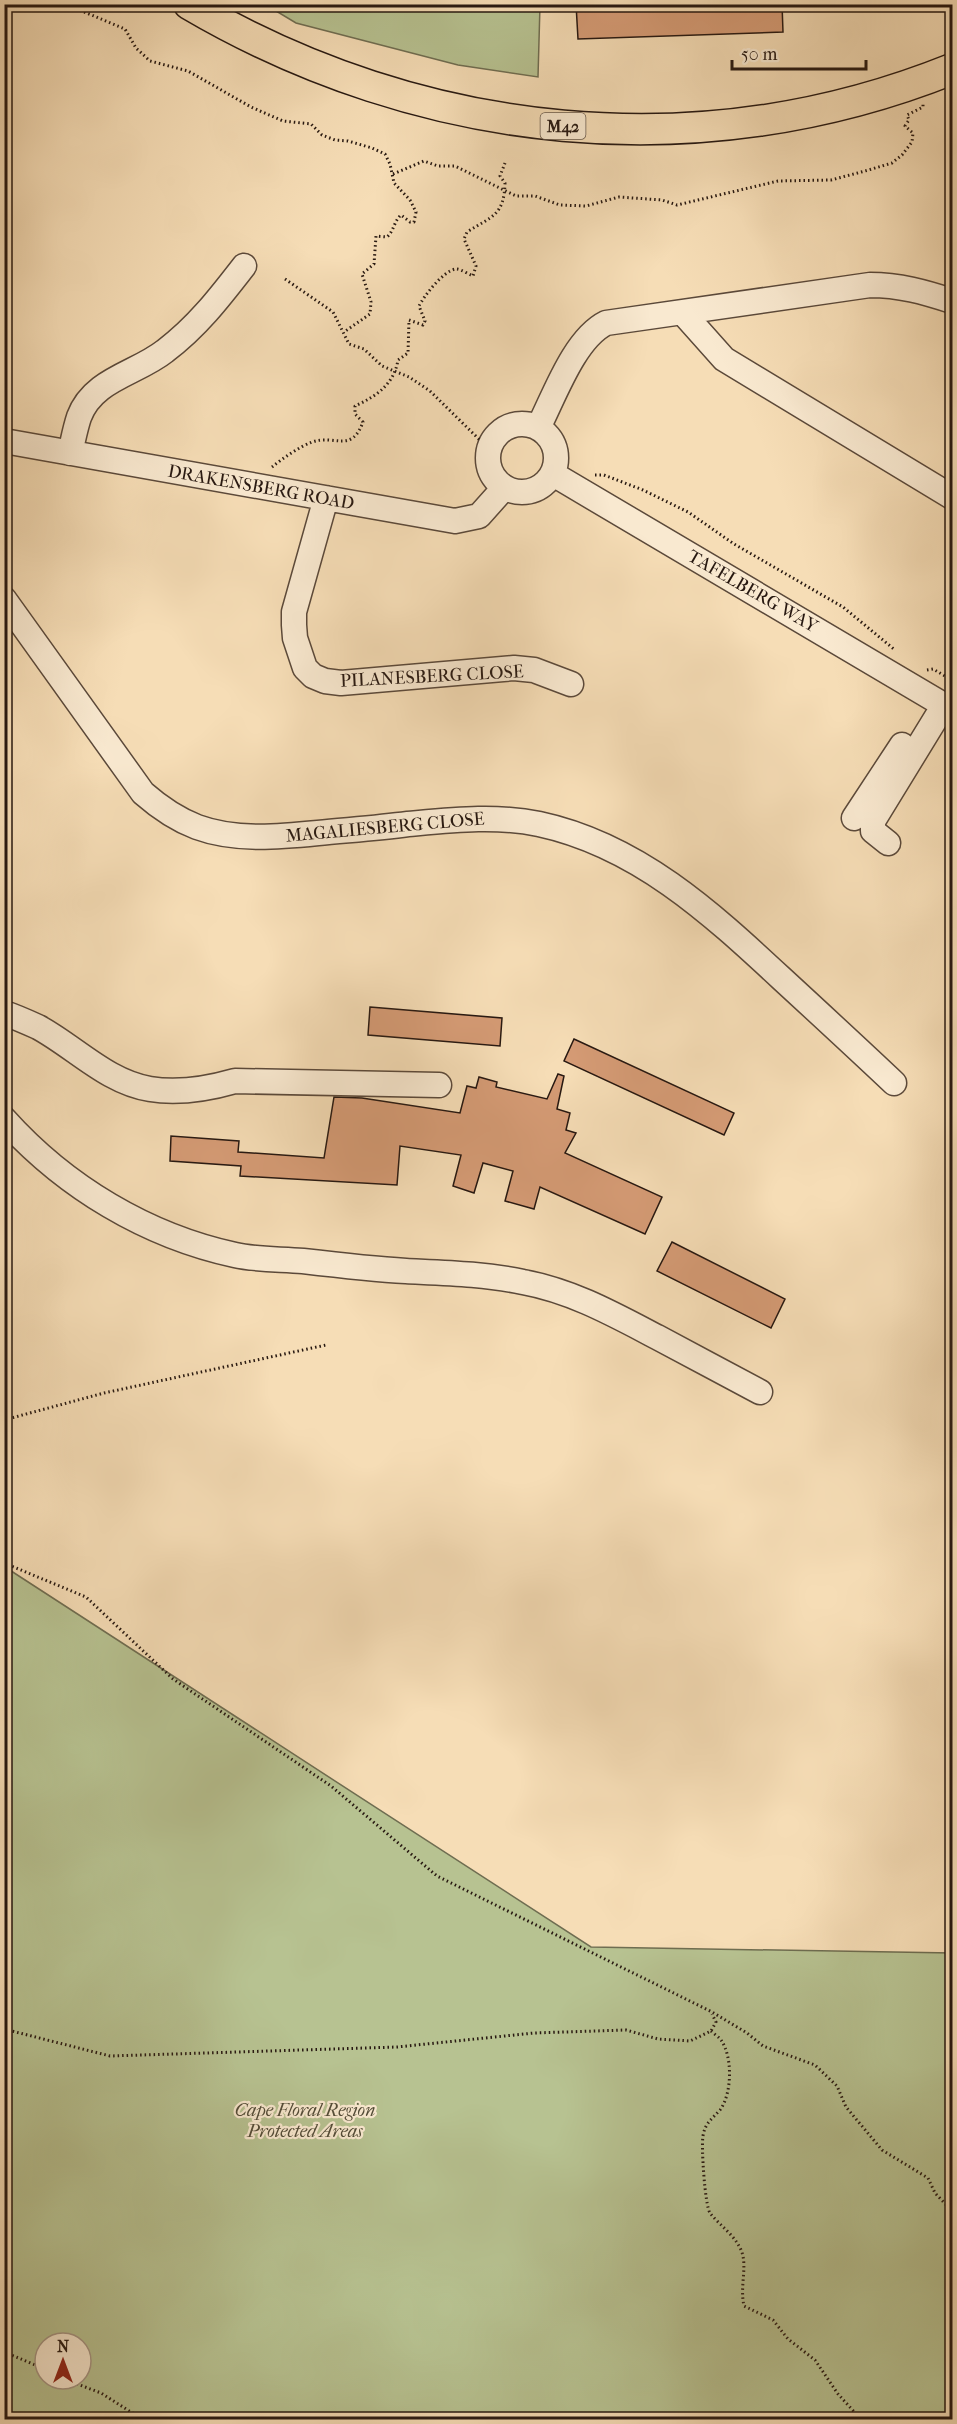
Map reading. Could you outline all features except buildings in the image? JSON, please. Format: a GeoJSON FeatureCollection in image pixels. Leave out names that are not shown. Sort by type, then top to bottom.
{"type":"FeatureCollection","features":[{"type":"Feature","properties":{"kind":"main road","name":"M42"},"geometry":{"type":"LineString","coordinates":[[189,4],[255,40],[344,79],[438,106],[523,122],[566,127],[668,129],[781,118],[854,101],[952,69]]}},
{"type":"Feature","properties":{"kind":"street"},"geometry":{"type":"LineString","coordinates":[[70,453],[79,416],[87,401],[97,390],[165,351],[211,310],[244,266]]}},
{"type":"Feature","properties":{"kind":"street"},"geometry":{"type":"LineString","coordinates":[[538,428],[575,355],[596,328],[606,323],[870,285],[893,285],[915,289],[952,301]]}},
{"type":"Feature","properties":{"kind":"street"},"geometry":{"type":"LineString","coordinates":[[683,313],[724,359],[952,497]]}},
{"type":"Feature","properties":{"kind":"street"},"geometry":{"type":"LineString","coordinates":[[528,424],[538,428],[547,435],[556,453],[562,479],[526,492],[515,492],[504,488],[490,473],[489,449],[498,433],[507,427],[528,424]]}},
{"type":"Feature","properties":{"kind":"street","name":"DRAKENSBERG ROAD"},"geometry":{"type":"LineString","coordinates":[[4,441],[231,482],[271,481],[324,508],[464,521],[479,516],[504,488]]}},
{"type":"Feature","properties":{"kind":"street","name":"TAFELBERG WAY"},"geometry":{"type":"LineString","coordinates":[[562,479],[942,704]]}},
{"type":"Feature","properties":{"kind":"street","name":"PILANESBERG CLOSE"},"geometry":{"type":"LineString","coordinates":[[324,508],[294,612],[295,638],[300,655],[305,668],[313,676],[325,681],[341,683],[514,668],[534,670],[571,684]]}},
{"type":"Feature","properties":{"kind":"street","name":"MAGALIESBERG CLOSE"},"geometry":{"type":"LineString","coordinates":[[4,599],[143,793],[161,808],[189,823],[231,836],[285,836],[454,819],[502,818],[540,824],[574,833],[640,864],[680,889],[755,954],[894,1083]]}},
{"type":"Feature","properties":{"kind":"street"},"geometry":{"type":"LineString","coordinates":[[854,818],[942,704]]}},
{"type":"Feature","properties":{"kind":"street"},"geometry":{"type":"LineString","coordinates":[[888,843],[873,831],[873,821],[942,704]]}},
{"type":"Feature","properties":{"kind":"street"},"geometry":{"type":"LineString","coordinates":[[4,1012],[38,1028],[113,1076],[148,1089],[179,1092],[212,1088],[236,1081],[439,1085]]}},
{"type":"Feature","properties":{"kind":"street"},"geometry":{"type":"LineString","coordinates":[[4,1119],[39,1154],[81,1187],[146,1225],[185,1241],[236,1256],[406,1271],[453,1272],[524,1282],[547,1288],[600,1306],[760,1392]]}},
{"type":"Feature","properties":{"kind":"path"},"geometry":{"type":"LineString","coordinates":[[74,4],[77,9],[125,29],[136,48],[150,61],[188,71],[251,107],[283,121],[311,124],[322,135],[372,148],[385,154],[394,183],[410,200],[416,212],[414,222],[410,222],[401,215],[387,237],[376,236],[374,264],[362,274],[371,302],[370,314],[344,332]]}},
{"type":"Feature","properties":{"kind":"path"},"geometry":{"type":"LineString","coordinates":[[393,174],[424,161],[438,166],[455,166],[516,196],[535,196],[560,205],[586,206],[619,197],[662,200],[677,205],[778,182],[831,180],[892,163],[912,142],[913,133],[905,126],[909,120],[907,115],[923,107],[924,98]]}},
{"type":"Feature","properties":{"kind":"path"},"geometry":{"type":"LineString","coordinates":[[271,481],[280,460],[314,442],[348,441],[358,434],[363,422],[355,414],[355,406],[371,399],[386,387],[396,371],[398,360],[408,353],[410,320],[423,325],[425,321],[419,306],[427,292],[451,271],[457,269],[473,276],[476,266],[464,239],[467,232],[490,218],[503,204],[505,183],[500,176],[505,163]]}},
{"type":"Feature","properties":{"kind":"path"},"geometry":{"type":"LineString","coordinates":[[285,279],[333,312],[349,344],[364,349],[382,366],[409,377],[430,391],[489,449]]}},
{"type":"Feature","properties":{"kind":"path"},"geometry":{"type":"LineString","coordinates":[[562,479],[584,475],[604,475],[643,490],[688,512],[734,544],[843,607],[897,651]]}},
{"type":"Feature","properties":{"kind":"path"},"geometry":{"type":"LineString","coordinates":[[924,671],[933,669],[952,680]]}},
{"type":"Feature","properties":{"kind":"path"},"geometry":{"type":"LineString","coordinates":[[4,1420],[104,1393],[326,1345]]}},
{"type":"Feature","properties":{"kind":"path"},"geometry":{"type":"LineString","coordinates":[[4,1563],[86,1597],[173,1679],[331,1786],[437,1876],[712,2012],[747,2033],[763,2046],[815,2065],[837,2086],[846,2107],[882,2150],[928,2178],[935,2193],[952,2211]]}},
{"type":"Feature","properties":{"kind":"path"},"geometry":{"type":"LineString","coordinates":[[4,2029],[110,2056],[397,2047],[534,2033],[626,2030],[658,2039],[690,2041],[711,2031],[716,2022],[712,2012]]}},
{"type":"Feature","properties":{"kind":"path"},"geometry":{"type":"LineString","coordinates":[[711,2031],[722,2041],[729,2066],[730,2088],[720,2109],[708,2120],[702,2137],[705,2196],[709,2212],[721,2222],[743,2255],[741,2291],[744,2306],[773,2320],[788,2339],[815,2360],[838,2394],[858,2416]]}},
{"type":"Feature","properties":{"kind":"path"},"geometry":{"type":"LineString","coordinates":[[4,2352],[33,2364]]}},
{"type":"Feature","properties":{"kind":"path"},"geometry":{"type":"LineString","coordinates":[[93,2390],[134,2414],[149,2420]]}},
{"type":"Feature","properties":{"kind":"path"},"geometry":{"type":"LineString","coordinates":[[849,2420],[858,2416],[891,2420]]}},
{"type":"Feature","properties":{"kind":"path"},"geometry":{"type":"LineString","coordinates":[[166,2420],[183,2420]]}},
{"type":"Feature","properties":{"kind":"green space"},"geometry":{"type":"Polygon","coordinates":[[[266,5],[540,5],[538,77],[458,65],[296,23],[266,5]]]}},
{"type":"Feature","properties":{"kind":"green space","name":"Cape Floral Region Protected Areas"},"geometry":{"type":"Polygon","coordinates":[[[5,1567],[591,1947],[952,1953],[952,2419],[5,2419],[5,1567]]]}}]}
